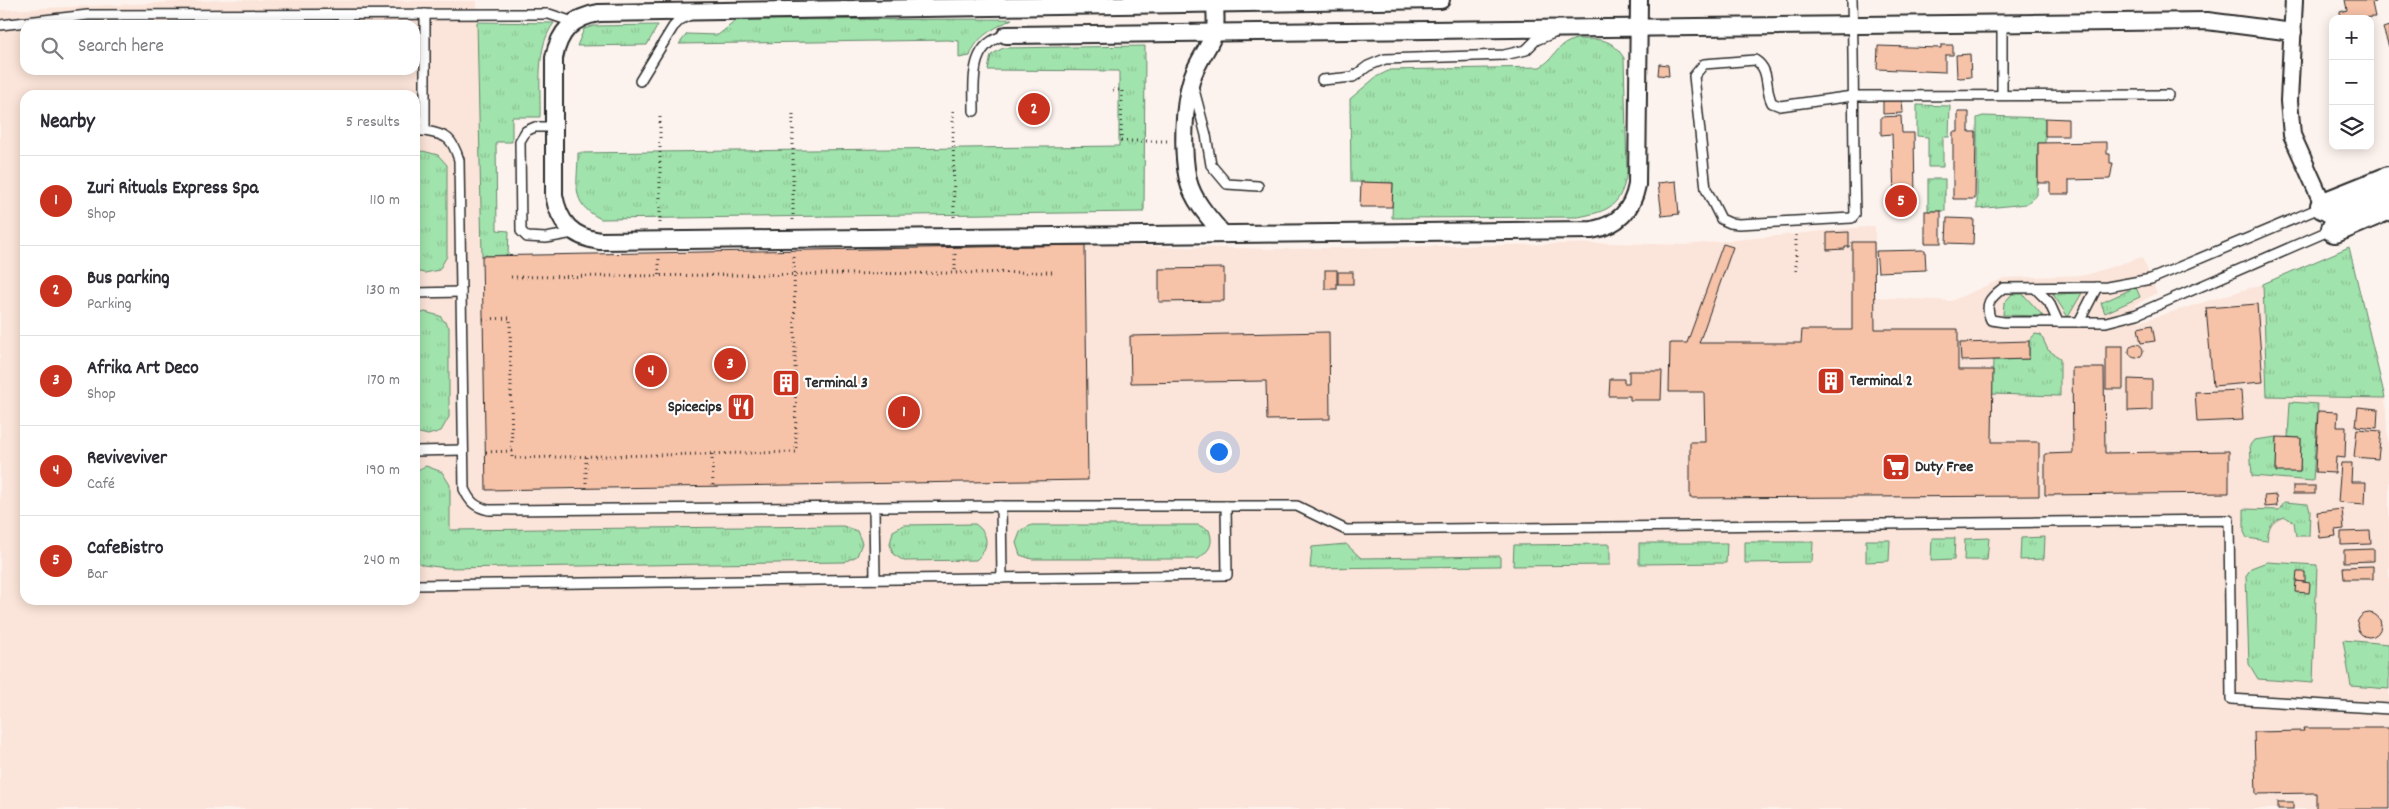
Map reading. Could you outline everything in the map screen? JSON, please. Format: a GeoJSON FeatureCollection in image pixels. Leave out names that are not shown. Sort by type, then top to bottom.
{"type":"FeatureCollection","features":[{"type":"Feature","properties":{"kind":"main road"},"geometry":{"type":"LineString","coordinates":[[2329,217],[2389,180]]}},
{"type":"Feature","properties":{"kind":"main road"},"geometry":{"type":"LineString","coordinates":[[2329,217],[2389,206]]}},
{"type":"Feature","properties":{"kind":"street"},"geometry":{"type":"LineString","coordinates":[[1441,0],[704,11],[599,13],[585,15],[573,22],[563,32],[557,44],[554,58],[554,195],[556,210],[563,223],[573,233],[586,239],[600,242],[1592,230],[1606,227],[1618,221],[1628,211],[1634,198],[1637,184],[1639,0]]}},
{"type":"Feature","properties":{"kind":"street"},"geometry":{"type":"LineString","coordinates":[[2292,0],[2293,32],[2289,101],[2292,135],[2329,217]]}},
{"type":"Feature","properties":{"kind":"street"},"geometry":{"type":"LineString","coordinates":[[1215,3],[1214,33],[1199,58],[1191,79],[1186,102],[1185,141],[1188,181],[1202,208],[1223,234]]}},
{"type":"Feature","properties":{"kind":"street"},"geometry":{"type":"LineString","coordinates":[[1006,34],[2207,21],[2293,32]]}},
{"type":"Feature","properties":{"kind":"lane"},"geometry":{"type":"LineString","coordinates":[[1852,0],[1853,25],[1853,96],[1855,214],[1852,218],[1739,224],[1721,219],[1706,189],[1694,76],[1704,64],[1755,60],[1762,65],[1766,72],[1768,96],[1772,103],[1780,106],[1853,96],[2002,94],[2168,95]]}},
{"type":"Feature","properties":{"kind":"lane"},"geometry":{"type":"LineString","coordinates":[[640,82],[673,27],[688,15],[704,11]]}},
{"type":"Feature","properties":{"kind":"lane"},"geometry":{"type":"LineString","coordinates":[[425,14],[425,131]]}},
{"type":"Feature","properties":{"kind":"lane"},"geometry":{"type":"LineString","coordinates":[[44,20],[88,15],[549,14],[573,22]]}},
{"type":"Feature","properties":{"kind":"lane"},"geometry":{"type":"LineString","coordinates":[[0,25],[20,23]]}},
{"type":"Feature","properties":{"kind":"lane"},"geometry":{"type":"LineString","coordinates":[[2002,23],[2002,94]]}},
{"type":"Feature","properties":{"kind":"lane"},"geometry":{"type":"LineString","coordinates":[[1322,80],[1353,77],[1368,66],[1385,59],[1504,55],[1526,50],[1536,40],[1566,29]]}},
{"type":"Feature","properties":{"kind":"lane"},"geometry":{"type":"LineString","coordinates":[[974,111],[974,72],[981,50],[992,38],[1006,34]]}},
{"type":"Feature","properties":{"kind":"lane"},"geometry":{"type":"LineString","coordinates":[[1191,79],[1206,135],[1211,165],[1227,184],[1258,186]]}},
{"type":"Feature","properties":{"kind":"lane"},"geometry":{"type":"LineString","coordinates":[[554,128],[536,128],[526,131],[520,141],[521,231],[527,237],[546,238],[573,233]]}},
{"type":"Feature","properties":{"kind":"lane"},"geometry":{"type":"LineString","coordinates":[[420,131],[442,134],[454,142],[459,160],[464,490],[477,508],[490,510],[874,506],[1297,506],[1346,530],[2229,520],[2231,699],[2389,709]]}},
{"type":"Feature","properties":{"kind":"lane"},"geometry":{"type":"LineString","coordinates":[[2329,217],[2137,314],[2106,322],[2004,322],[1991,320],[1986,309],[1990,299],[2003,288],[2097,287],[2151,279],[2329,217]]}},
{"type":"Feature","properties":{"kind":"lane"},"geometry":{"type":"LineString","coordinates":[[2079,322],[2097,287]]}},
{"type":"Feature","properties":{"kind":"lane"},"geometry":{"type":"LineString","coordinates":[[2035,288],[2049,302],[2058,322]]}},
{"type":"Feature","properties":{"kind":"lane"},"geometry":{"type":"LineString","coordinates":[[420,293],[461,292]]}},
{"type":"Feature","properties":{"kind":"lane"},"geometry":{"type":"LineString","coordinates":[[420,451],[463,450]]}},
{"type":"Feature","properties":{"kind":"lane"},"geometry":{"type":"LineString","coordinates":[[874,506],[875,579]]}},
{"type":"Feature","properties":{"kind":"lane"},"geometry":{"type":"LineString","coordinates":[[1001,506],[1002,578]]}},
{"type":"Feature","properties":{"kind":"lane"},"geometry":{"type":"LineString","coordinates":[[420,586],[1227,575],[1226,506]]}},
{"type":"Feature","properties":{"kind":"path"},"geometry":{"type":"LineString","coordinates":[[1113,90],[1122,90],[1121,141],[1185,141]]}},
{"type":"Feature","properties":{"kind":"path"},"geometry":{"type":"LineString","coordinates":[[953,111],[956,272]]}},
{"type":"Feature","properties":{"kind":"path"},"geometry":{"type":"LineString","coordinates":[[483,319],[510,318],[512,458],[796,452],[793,114]]}},
{"type":"Feature","properties":{"kind":"path"},"geometry":{"type":"LineString","coordinates":[[659,275],[660,116]]}},
{"type":"Feature","properties":{"kind":"path"},"geometry":{"type":"LineString","coordinates":[[1796,234],[1796,271]]}},
{"type":"Feature","properties":{"kind":"path"},"geometry":{"type":"LineString","coordinates":[[510,277],[1056,272]]}},
{"type":"Feature","properties":{"kind":"path"},"geometry":{"type":"LineString","coordinates":[[486,452],[512,451]]}},
{"type":"Feature","properties":{"kind":"path"},"geometry":{"type":"LineString","coordinates":[[712,454],[713,486]]}},
{"type":"Feature","properties":{"kind":"path"},"geometry":{"type":"LineString","coordinates":[[586,457],[586,489]]}},
{"type":"Feature","properties":{"kind":"shaded area"},"geometry":{"type":"Polygon","coordinates":[[[224,0],[477,1],[483,256],[1085,245],[1280,249],[1612,243],[1686,245],[1875,226],[1875,297],[1951,301],[2004,278],[2086,275],[2142,257],[2157,293],[2135,305],[2139,322],[2263,284],[2349,247],[2385,398],[2389,459],[2389,809],[0,809],[0,10],[224,0]]]}},
{"type":"Feature","properties":{"kind":"green space"},"geometry":{"type":"Polygon","coordinates":[[[1012,19],[982,38],[970,56],[959,58],[959,41],[948,40],[679,44],[687,34],[718,35],[737,20],[1012,19]]]}},
{"type":"Feature","properties":{"kind":"green space"},"geometry":{"type":"Polygon","coordinates":[[[477,22],[554,23],[548,33],[541,56],[540,117],[512,117],[512,142],[496,142],[497,230],[509,231],[508,255],[482,256],[477,22]]]}},
{"type":"Feature","properties":{"kind":"green space"},"geometry":{"type":"Polygon","coordinates":[[[658,25],[647,45],[577,46],[584,29],[593,26],[658,25]]]}},
{"type":"Feature","properties":{"kind":"green space"},"geometry":{"type":"Polygon","coordinates":[[[1576,39],[1604,41],[1614,46],[1624,58],[1627,172],[1621,193],[1617,200],[1606,209],[1578,217],[1392,218],[1393,183],[1351,182],[1350,99],[1376,77],[1390,70],[1540,67],[1559,48],[1576,39]]]}},
{"type":"Feature","properties":{"kind":"green space"},"geometry":{"type":"Polygon","coordinates":[[[1145,46],[1144,212],[601,219],[584,206],[577,192],[578,153],[1119,146],[1119,71],[988,70],[991,55],[1003,48],[1145,46]]]}},
{"type":"Feature","properties":{"kind":"green space"},"geometry":{"type":"Polygon","coordinates":[[[1917,105],[1950,106],[1949,137],[1943,137],[1943,167],[1928,167],[1928,137],[1917,136],[1917,105]]]}},
{"type":"Feature","properties":{"kind":"green space"},"geometry":{"type":"Polygon","coordinates":[[[1983,116],[2045,118],[2045,143],[2038,143],[2037,195],[2026,204],[1977,209],[1977,118],[1983,116]]]}},
{"type":"Feature","properties":{"kind":"green space"},"geometry":{"type":"Polygon","coordinates":[[[420,152],[438,155],[447,165],[447,256],[439,270],[425,273],[420,272],[420,152]]]}},
{"type":"Feature","properties":{"kind":"green space"},"geometry":{"type":"Polygon","coordinates":[[[1928,179],[1945,179],[1945,211],[1928,211],[1928,179]]]}},
{"type":"Feature","properties":{"kind":"green space"},"geometry":{"type":"Polygon","coordinates":[[[2349,247],[2385,398],[2267,396],[2263,284],[2349,247]]]}},
{"type":"Feature","properties":{"kind":"green space"},"geometry":{"type":"Polygon","coordinates":[[[2136,287],[2140,297],[2105,313],[2101,303],[2136,287]]]}},
{"type":"Feature","properties":{"kind":"green space"},"geometry":{"type":"Polygon","coordinates":[[[2082,293],[2068,317],[2053,294],[2082,293]]]}},
{"type":"Feature","properties":{"kind":"green space"},"geometry":{"type":"Polygon","coordinates":[[[2012,294],[2023,294],[2043,316],[2003,315],[2004,303],[2012,294]]]}},
{"type":"Feature","properties":{"kind":"green space"},"geometry":{"type":"Polygon","coordinates":[[[425,312],[440,316],[449,327],[449,417],[441,431],[428,435],[420,433],[420,314],[425,312]]]}},
{"type":"Feature","properties":{"kind":"green space"},"geometry":{"type":"Polygon","coordinates":[[[2035,334],[2041,335],[2048,350],[2060,358],[2060,396],[1992,394],[1993,360],[2029,359],[2029,341],[2035,334]]]}},
{"type":"Feature","properties":{"kind":"green space"},"geometry":{"type":"Polygon","coordinates":[[[2290,402],[2318,404],[2313,481],[2252,476],[2250,445],[2254,440],[2277,437],[2276,471],[2300,472],[2301,438],[2288,437],[2290,402]]]}},
{"type":"Feature","properties":{"kind":"green space"},"geometry":{"type":"Polygon","coordinates":[[[426,466],[442,472],[450,485],[450,530],[843,526],[857,531],[862,543],[857,556],[844,562],[447,568],[423,565],[420,564],[420,469],[426,466]]]}},
{"type":"Feature","properties":{"kind":"green space"},"geometry":{"type":"Polygon","coordinates":[[[2284,502],[2308,504],[2310,511],[2309,536],[2296,536],[2294,522],[2285,517],[2277,520],[2272,525],[2267,541],[2247,538],[2244,532],[2244,509],[2279,510],[2284,502]]]}},
{"type":"Feature","properties":{"kind":"green space"},"geometry":{"type":"Polygon","coordinates":[[[975,524],[983,532],[986,542],[983,551],[976,560],[904,561],[893,554],[890,544],[893,531],[904,525],[975,524]]]}},
{"type":"Feature","properties":{"kind":"green space"},"geometry":{"type":"Polygon","coordinates":[[[1032,525],[1198,525],[1209,530],[1211,543],[1208,550],[1198,559],[1032,559],[1020,555],[1016,543],[1021,530],[1032,525]]]}},
{"type":"Feature","properties":{"kind":"green space"},"geometry":{"type":"Polygon","coordinates":[[[2045,537],[2044,559],[2020,560],[2021,538],[2045,537]]]}},
{"type":"Feature","properties":{"kind":"green space"},"geometry":{"type":"Polygon","coordinates":[[[1932,538],[1955,538],[1954,560],[1931,561],[1932,538]]]}},
{"type":"Feature","properties":{"kind":"green space"},"geometry":{"type":"Polygon","coordinates":[[[1989,538],[1987,560],[1964,560],[1965,539],[1989,538]]]}},
{"type":"Feature","properties":{"kind":"green space"},"geometry":{"type":"Polygon","coordinates":[[[1866,540],[1890,540],[1889,561],[1866,562],[1866,540]]]}},
{"type":"Feature","properties":{"kind":"green space"},"geometry":{"type":"Polygon","coordinates":[[[1745,542],[1813,542],[1812,562],[1745,563],[1745,542]]]}},
{"type":"Feature","properties":{"kind":"green space"},"geometry":{"type":"Polygon","coordinates":[[[1639,543],[1727,543],[1726,563],[1639,564],[1639,543]]]}},
{"type":"Feature","properties":{"kind":"green space"},"geometry":{"type":"Polygon","coordinates":[[[1346,544],[1361,558],[1500,556],[1500,566],[1310,568],[1312,547],[1346,544]]]}},
{"type":"Feature","properties":{"kind":"green space"},"geometry":{"type":"Polygon","coordinates":[[[1610,544],[1610,565],[1513,566],[1514,545],[1610,544]]]}},
{"type":"Feature","properties":{"kind":"green space"},"geometry":{"type":"Polygon","coordinates":[[[2267,562],[2317,565],[2313,683],[2258,679],[2249,664],[2246,576],[2251,568],[2267,562]]]}},
{"type":"Feature","properties":{"kind":"green space"},"geometry":{"type":"Polygon","coordinates":[[[2343,640],[2389,644],[2389,689],[2351,686],[2343,640]]]}},
{"type":"Feature","properties":{"kind":"building"},"geometry":{"type":"Polygon","coordinates":[[[2345,0],[2375,0],[2372,3],[2375,17],[2374,15],[2340,15],[2340,12],[2347,10],[2345,0]]]}},
{"type":"Feature","properties":{"kind":"building"},"geometry":{"type":"Polygon","coordinates":[[[2389,26],[2389,47],[2383,28],[2389,26]]]}},
{"type":"Feature","properties":{"kind":"building"},"geometry":{"type":"Polygon","coordinates":[[[1941,45],[1953,45],[1953,55],[1945,55],[1945,72],[1877,69],[1878,46],[1941,48],[1941,45]]]}},
{"type":"Feature","properties":{"kind":"building"},"geometry":{"type":"Polygon","coordinates":[[[1970,54],[1971,77],[1957,77],[1956,55],[1970,54]]]}},
{"type":"Feature","properties":{"kind":"building"},"geometry":{"type":"Polygon","coordinates":[[[1659,64],[1668,65],[1669,76],[1658,75],[1659,64]]]}},
{"type":"Feature","properties":{"kind":"building"},"geometry":{"type":"Polygon","coordinates":[[[1883,99],[1902,99],[1903,113],[1883,114],[1883,99]]]}},
{"type":"Feature","properties":{"kind":"building"},"geometry":{"type":"Polygon","coordinates":[[[1958,112],[1969,112],[1969,132],[1976,132],[1975,199],[1953,199],[1953,132],[1958,132],[1958,112]]]}},
{"type":"Feature","properties":{"kind":"building"},"geometry":{"type":"Polygon","coordinates":[[[1901,116],[1902,133],[1914,133],[1915,199],[1894,199],[1892,134],[1881,135],[1881,117],[1901,116]]]}},
{"type":"Feature","properties":{"kind":"building"},"geometry":{"type":"Polygon","coordinates":[[[2045,118],[2068,119],[2068,136],[2045,136],[2045,118]]]}},
{"type":"Feature","properties":{"kind":"building"},"geometry":{"type":"Polygon","coordinates":[[[2107,142],[2107,154],[2110,154],[2110,163],[2113,163],[2110,179],[2069,180],[2069,194],[2050,194],[2050,183],[2038,183],[2038,143],[2107,142]]]}},
{"type":"Feature","properties":{"kind":"building"},"geometry":{"type":"Polygon","coordinates":[[[1676,181],[1679,214],[1662,216],[1658,183],[1676,181]]]}},
{"type":"Feature","properties":{"kind":"building"},"geometry":{"type":"Polygon","coordinates":[[[1361,182],[1393,183],[1392,207],[1360,207],[1361,182]]]}},
{"type":"Feature","properties":{"kind":"building"},"geometry":{"type":"Polygon","coordinates":[[[1925,211],[1941,211],[1941,243],[1925,243],[1925,211]]]}},
{"type":"Feature","properties":{"kind":"building"},"geometry":{"type":"Polygon","coordinates":[[[1947,218],[1974,219],[1973,244],[1946,243],[1947,218]]]}},
{"type":"Feature","properties":{"kind":"building"},"geometry":{"type":"Polygon","coordinates":[[[1849,232],[1849,247],[1827,250],[1827,233],[1849,232]]]}},
{"type":"Feature","properties":{"kind":"building","name":"Terminal 2"},"geometry":{"type":"Polygon","coordinates":[[[1852,242],[1874,242],[1875,329],[1958,329],[1958,370],[1993,370],[1992,442],[2039,442],[2039,496],[1690,498],[1690,442],[1705,442],[1704,392],[1669,392],[1670,343],[1687,343],[1723,244],[1733,247],[1699,343],[1801,343],[1802,330],[1852,330],[1852,242]]]}},
{"type":"Feature","properties":{"kind":"building","name":"Terminal 3"},"geometry":{"type":"Polygon","coordinates":[[[1085,245],[1088,480],[486,490],[482,256],[1085,245]]]}},
{"type":"Feature","properties":{"kind":"building"},"geometry":{"type":"Polygon","coordinates":[[[1925,250],[1926,270],[1878,272],[1876,251],[1925,250]]]}},
{"type":"Feature","properties":{"kind":"building"},"geometry":{"type":"Polygon","coordinates":[[[1224,268],[1224,301],[1159,302],[1159,269],[1224,268]]]}},
{"type":"Feature","properties":{"kind":"building"},"geometry":{"type":"Polygon","coordinates":[[[1325,270],[1337,270],[1337,289],[1325,289],[1325,270]]]}},
{"type":"Feature","properties":{"kind":"building"},"geometry":{"type":"Polygon","coordinates":[[[1338,272],[1353,272],[1353,284],[1338,284],[1338,272]]]}},
{"type":"Feature","properties":{"kind":"building"},"geometry":{"type":"Polygon","coordinates":[[[2257,304],[2263,382],[2213,386],[2206,308],[2257,304]]]}},
{"type":"Feature","properties":{"kind":"building"},"geometry":{"type":"Polygon","coordinates":[[[2152,325],[2155,341],[2141,343],[2138,328],[2152,325]]]}},
{"type":"Feature","properties":{"kind":"building"},"geometry":{"type":"Polygon","coordinates":[[[1329,332],[1330,419],[1267,420],[1266,381],[1131,383],[1130,336],[1329,332]]]}},
{"type":"Feature","properties":{"kind":"building"},"geometry":{"type":"Polygon","coordinates":[[[2029,341],[2029,359],[1961,361],[1960,343],[2029,341]]]}},
{"type":"Feature","properties":{"kind":"building"},"geometry":{"type":"Polygon","coordinates":[[[2136,344],[2141,346],[2143,351],[2141,356],[2136,358],[2131,356],[2129,351],[2131,346],[2136,344]]]}},
{"type":"Feature","properties":{"kind":"building"},"geometry":{"type":"Polygon","coordinates":[[[2106,346],[2123,346],[2123,389],[2106,389],[2106,346]]]}},
{"type":"Feature","properties":{"kind":"building"},"geometry":{"type":"Polygon","coordinates":[[[2072,368],[2104,368],[2105,453],[2229,451],[2229,493],[2045,495],[2045,454],[2073,453],[2072,368]]]}},
{"type":"Feature","properties":{"kind":"building"},"geometry":{"type":"Polygon","coordinates":[[[1629,371],[1662,371],[1661,400],[1630,400],[1630,396],[1609,396],[1610,379],[1624,379],[1624,383],[1629,383],[1629,371]]]}},
{"type":"Feature","properties":{"kind":"building"},"geometry":{"type":"Polygon","coordinates":[[[2128,379],[2152,380],[2152,410],[2128,411],[2128,379]]]}},
{"type":"Feature","properties":{"kind":"building"},"geometry":{"type":"Polygon","coordinates":[[[2241,390],[2243,420],[2197,422],[2195,392],[2241,390]]]}},
{"type":"Feature","properties":{"kind":"building"},"geometry":{"type":"Polygon","coordinates":[[[2358,407],[2378,409],[2377,428],[2356,426],[2358,407]]]}},
{"type":"Feature","properties":{"kind":"building"},"geometry":{"type":"Polygon","coordinates":[[[2318,411],[2338,412],[2337,427],[2346,427],[2345,458],[2336,457],[2335,473],[2315,472],[2318,411]]]}},
{"type":"Feature","properties":{"kind":"building"},"geometry":{"type":"Polygon","coordinates":[[[2357,429],[2381,431],[2378,459],[2354,457],[2357,429]]]}},
{"type":"Feature","properties":{"kind":"building"},"geometry":{"type":"Polygon","coordinates":[[[2277,437],[2301,438],[2300,472],[2276,472],[2277,437]]]}},
{"type":"Feature","properties":{"kind":"building"},"geometry":{"type":"Polygon","coordinates":[[[2341,463],[2352,463],[2351,482],[2366,482],[2365,504],[2338,502],[2341,463]]]}},
{"type":"Feature","properties":{"kind":"building"},"geometry":{"type":"Polygon","coordinates":[[[2293,486],[2315,486],[2315,494],[2293,494],[2293,486]]]}},
{"type":"Feature","properties":{"kind":"building"},"geometry":{"type":"Polygon","coordinates":[[[2276,495],[2277,506],[2265,507],[2264,496],[2276,495]]]}},
{"type":"Feature","properties":{"kind":"building"},"geometry":{"type":"Polygon","coordinates":[[[2342,509],[2344,529],[2335,530],[2336,536],[2320,538],[2317,512],[2342,509]]]}},
{"type":"Feature","properties":{"kind":"building"},"geometry":{"type":"Polygon","coordinates":[[[2370,531],[2371,544],[2341,545],[2341,532],[2370,531]]]}},
{"type":"Feature","properties":{"kind":"building"},"geometry":{"type":"Polygon","coordinates":[[[2374,549],[2374,561],[2344,562],[2344,550],[2374,549]]]}},
{"type":"Feature","properties":{"kind":"building"},"geometry":{"type":"Polygon","coordinates":[[[2373,566],[2373,579],[2344,579],[2343,567],[2373,566]]]}},
{"type":"Feature","properties":{"kind":"building"},"geometry":{"type":"Polygon","coordinates":[[[2297,572],[2305,572],[2305,582],[2296,581],[2297,572]]]}},
{"type":"Feature","properties":{"kind":"building"},"geometry":{"type":"Polygon","coordinates":[[[2296,581],[2310,583],[2309,593],[2295,592],[2296,581]]]}},
{"type":"Feature","properties":{"kind":"building"},"geometry":{"type":"Polygon","coordinates":[[[2369,613],[2374,614],[2380,620],[2380,630],[2374,636],[2369,637],[2364,636],[2358,630],[2357,625],[2358,620],[2364,614],[2369,613]]]}},
{"type":"Feature","properties":{"kind":"building"},"geometry":{"type":"Polygon","coordinates":[[[2303,728],[2389,728],[2389,809],[2316,809],[2316,793],[2256,794],[2254,732],[2304,731],[2303,728]]]}},
{"type":"Feature","properties":{"kind":"building"},"geometry":{"type":"Polygon","coordinates":[[[2278,802],[2293,802],[2293,809],[2278,809],[2278,802]]]}},
{"type":"Feature","properties":{"kind":"place","name":"Bus parking"},"geometry":{"type":"Point","coordinates":[1034,109]}},
{"type":"Feature","properties":{"kind":"place","name":"CafeBistro"},"geometry":{"type":"Point","coordinates":[1901,201]}},
{"type":"Feature","properties":{"kind":"place","name":"Afrika Art Deco"},"geometry":{"type":"Point","coordinates":[730,364]}},
{"type":"Feature","properties":{"kind":"place","name":"Reviveviver"},"geometry":{"type":"Point","coordinates":[651,371]}},
{"type":"Feature","properties":{"kind":"place","name":"Terminal 2"},"geometry":{"type":"Point","coordinates":[1831,381]}},
{"type":"Feature","properties":{"kind":"place","name":"Terminal 3"},"geometry":{"type":"Point","coordinates":[786,383]}},
{"type":"Feature","properties":{"kind":"place","name":"Spicecips"},"geometry":{"type":"Point","coordinates":[741,407]}},
{"type":"Feature","properties":{"kind":"place","name":"Zuri Rituals Express Spa"},"geometry":{"type":"Point","coordinates":[904,412]}},
{"type":"Feature","properties":{"kind":"place","name":"Duty Free"},"geometry":{"type":"Point","coordinates":[1896,467]}}]}
